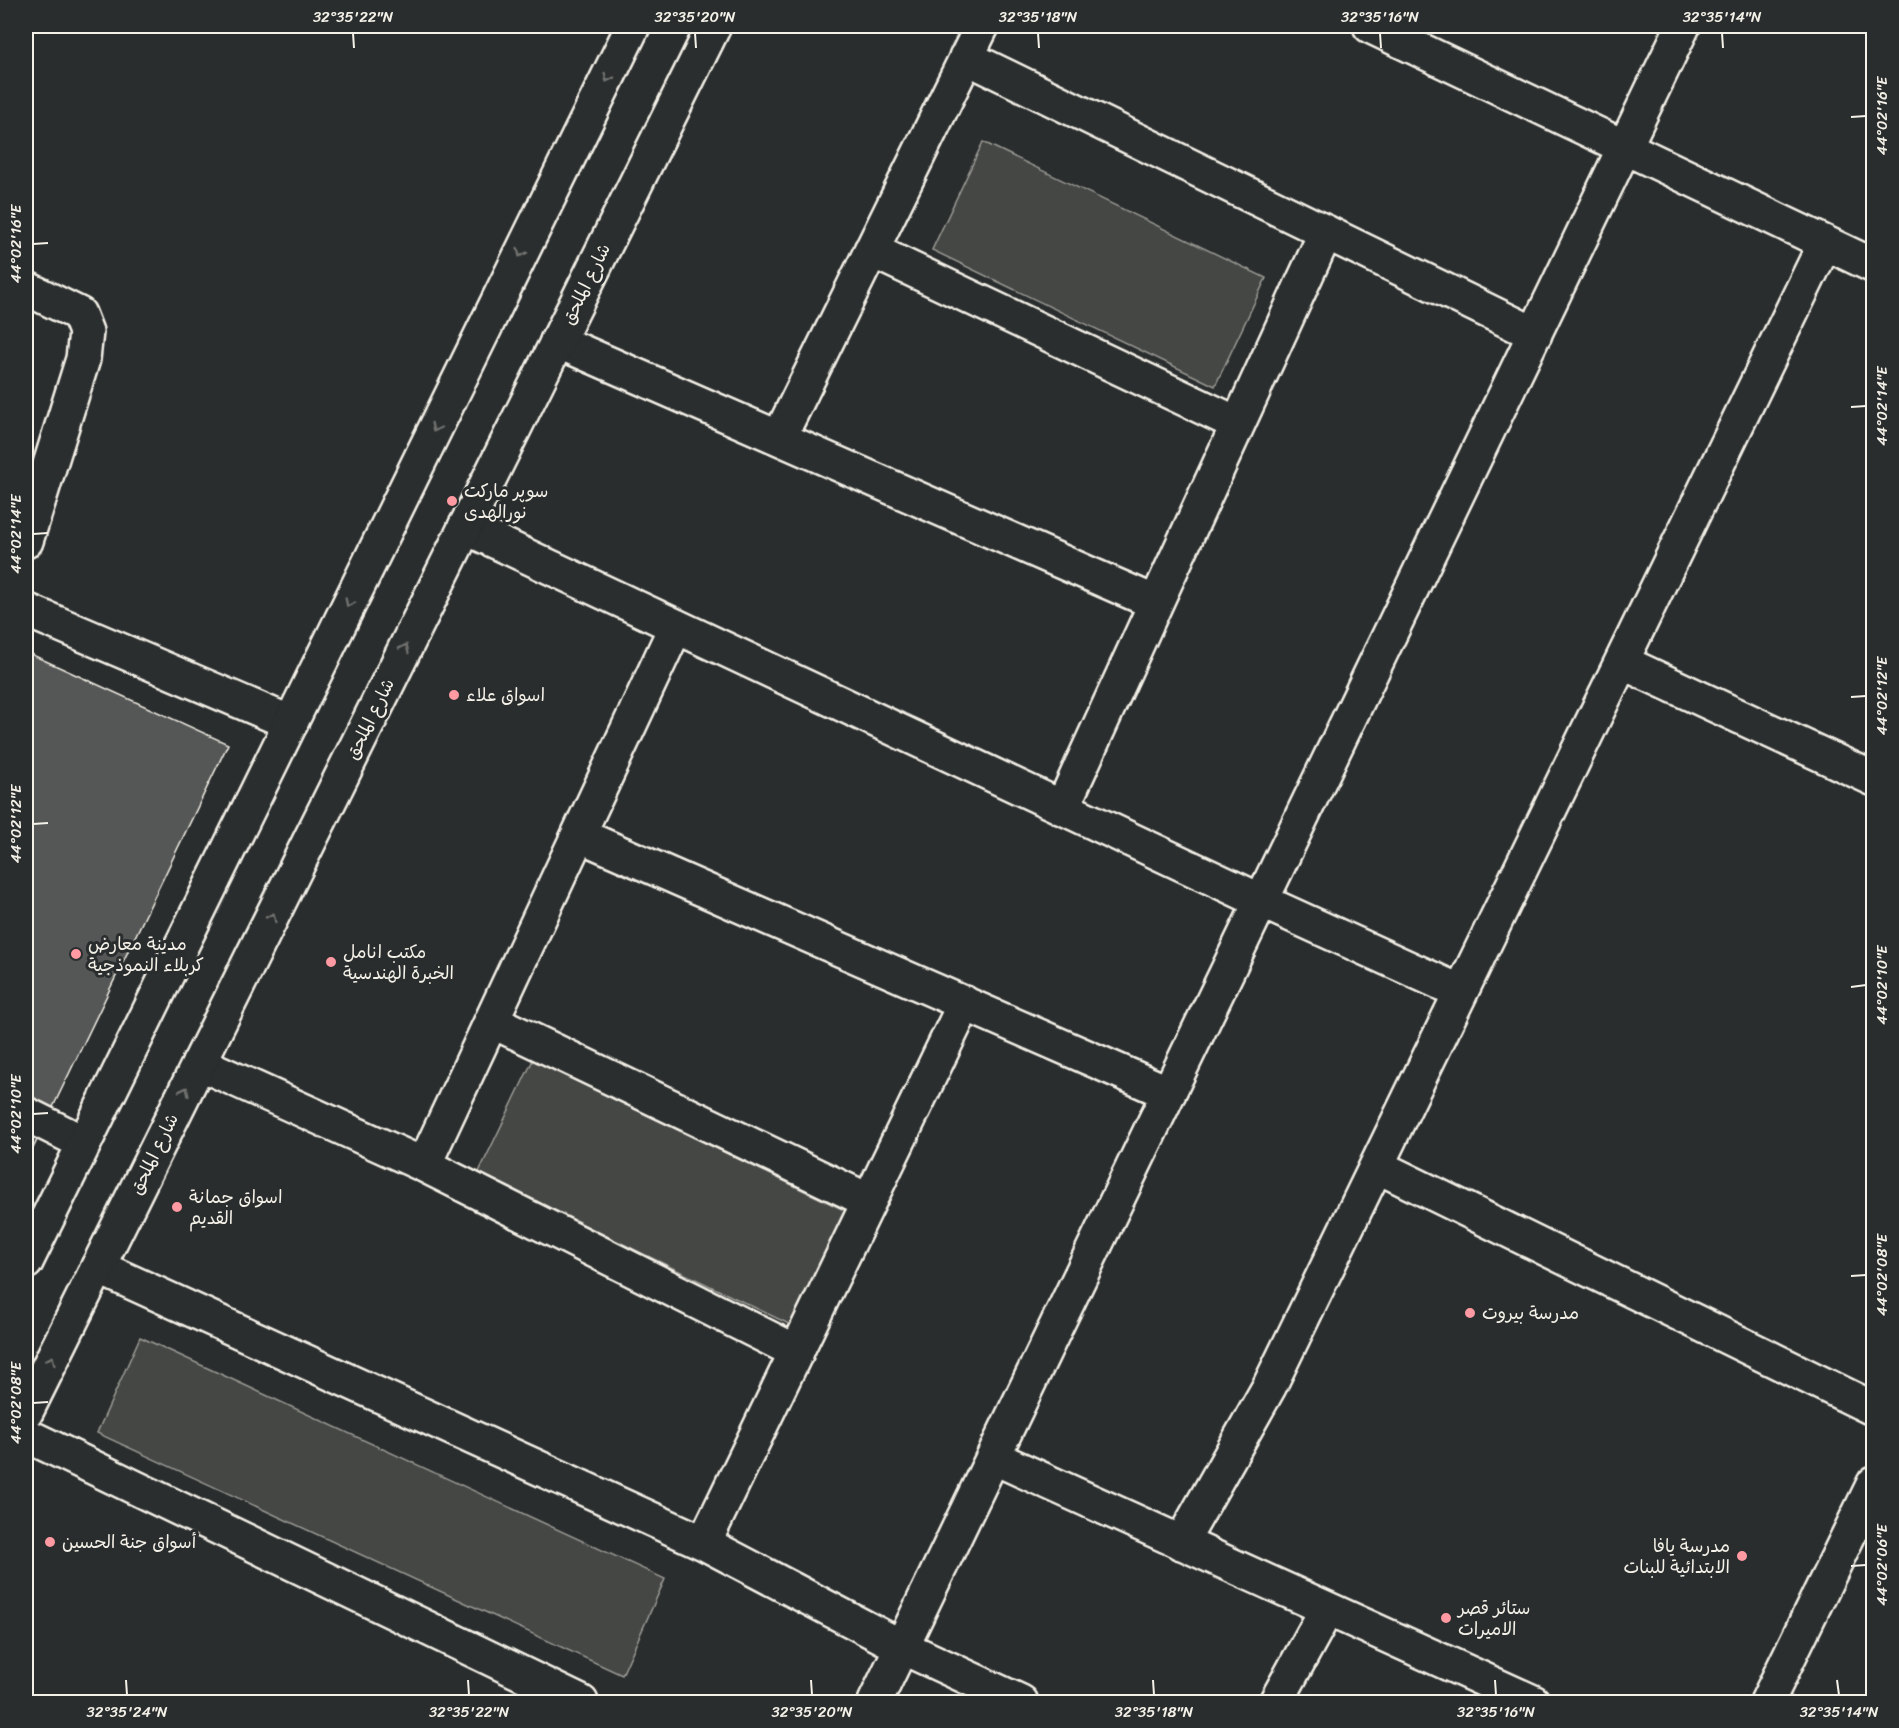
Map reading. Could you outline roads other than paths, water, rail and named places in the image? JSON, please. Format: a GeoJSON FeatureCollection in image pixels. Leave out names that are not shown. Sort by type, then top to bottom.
{"type":"FeatureCollection","features":[{"type":"Feature","properties":{"kind":"street"},"geometry":{"type":"LineString","coordinates":[[26,1262],[633,26]]}},
{"type":"Feature","properties":{"kind":"street","name":"شارع الملحق"},"geometry":{"type":"LineString","coordinates":[[26,1412],[714,26]]}},
{"type":"Feature","properties":{"kind":"street"},"geometry":{"type":"LineString","coordinates":[[779,438],[982,26]]}},
{"type":"Feature","properties":{"kind":"street"},"geometry":{"type":"LineString","coordinates":[[1370,26],[1426,37],[1624,146],[1874,266]]}},
{"type":"Feature","properties":{"kind":"street"},"geometry":{"type":"LineString","coordinates":[[875,1702],[1683,26]]}},
{"type":"Feature","properties":{"kind":"street"},"geometry":{"type":"LineString","coordinates":[[966,57],[1535,334]]}},
{"type":"Feature","properties":{"kind":"street"},"geometry":{"type":"LineString","coordinates":[[1062,808],[1326,232]]}},
{"type":"Feature","properties":{"kind":"street"},"geometry":{"type":"LineString","coordinates":[[1181,1543],[1269,1387],[1825,243]]}},
{"type":"Feature","properties":{"kind":"street"},"geometry":{"type":"LineString","coordinates":[[871,250],[1238,424]]}},
{"type":"Feature","properties":{"kind":"street"},"geometry":{"type":"LineString","coordinates":[[26,288],[79,314],[86,332],[83,359],[26,541]]}},
{"type":"Feature","properties":{"kind":"street"},"geometry":{"type":"LineString","coordinates":[[557,341],[1156,603]]}},
{"type":"Feature","properties":{"kind":"street"},"geometry":{"type":"LineString","coordinates":[[465,527],[1261,901],[1461,992]]}},
{"type":"Feature","properties":{"kind":"street"},"geometry":{"type":"LineString","coordinates":[[26,610],[291,723]]}},
{"type":"Feature","properties":{"kind":"street"},"geometry":{"type":"LineString","coordinates":[[424,1165],[676,626]]}},
{"type":"Feature","properties":{"kind":"street"},"geometry":{"type":"LineString","coordinates":[[1622,663],[1874,778]]}},
{"type":"Feature","properties":{"kind":"street"},"geometry":{"type":"LineString","coordinates":[[579,835],[1169,1093]]}},
{"type":"Feature","properties":{"kind":"street"},"geometry":{"type":"LineString","coordinates":[[704,1543],[965,1003]]}},
{"type":"Feature","properties":{"kind":"street"},"geometry":{"type":"LineString","coordinates":[[492,1021],[869,1201]]}},
{"type":"Feature","properties":{"kind":"street"},"geometry":{"type":"LineString","coordinates":[[199,1063],[424,1165],[797,1352]]}},
{"type":"Feature","properties":{"kind":"street"},"geometry":{"type":"LineString","coordinates":[[26,1114],[84,1143]]}},
{"type":"Feature","properties":{"kind":"street"},"geometry":{"type":"LineString","coordinates":[[1377,1166],[1874,1409]]}},
{"type":"Feature","properties":{"kind":"street"},"geometry":{"type":"LineString","coordinates":[[98,1267],[704,1543],[902,1647],[1021,1702]]}},
{"type":"Feature","properties":{"kind":"street"},"geometry":{"type":"LineString","coordinates":[[26,1435],[581,1702]]}},
{"type":"Feature","properties":{"kind":"street"},"geometry":{"type":"LineString","coordinates":[[993,1457],[1533,1702]]}},
{"type":"Feature","properties":{"kind":"street"},"geometry":{"type":"LineString","coordinates":[[1767,1702],[1874,1483]]}},
{"type":"Feature","properties":{"kind":"street"},"geometry":{"type":"LineString","coordinates":[[1276,1702],[1327,1609]]}},
{"type":"Feature","properties":{"kind":"place","name":"سوپر مارکت نورالهدی"},"geometry":{"type":"Point","coordinates":[452,501]}},
{"type":"Feature","properties":{"kind":"place","name":"اسواق علاء"},"geometry":{"type":"Point","coordinates":[454,695]}},
{"type":"Feature","properties":{"kind":"place","name":"مدينة معارض كربلاء النموذجية"},"geometry":{"type":"Point","coordinates":[76,954]}},
{"type":"Feature","properties":{"kind":"place","name":"مكتب انامل الخبرة الهندسية"},"geometry":{"type":"Point","coordinates":[331,962]}},
{"type":"Feature","properties":{"kind":"place","name":"اسواق جمانة القديم"},"geometry":{"type":"Point","coordinates":[177,1207]}},
{"type":"Feature","properties":{"kind":"place","name":"مدرسة بيروت"},"geometry":{"type":"Point","coordinates":[1470,1313]}},
{"type":"Feature","properties":{"kind":"place","name":"أسواق جنة الحسين"},"geometry":{"type":"Point","coordinates":[50,1542]}},
{"type":"Feature","properties":{"kind":"place","name":"مدرسة يافا الابتدائية للبنات"},"geometry":{"type":"Point","coordinates":[1742,1556]}},
{"type":"Feature","properties":{"kind":"place","name":"ستائر قصر الاميرات"},"geometry":{"type":"Point","coordinates":[1446,1618]}}]}
